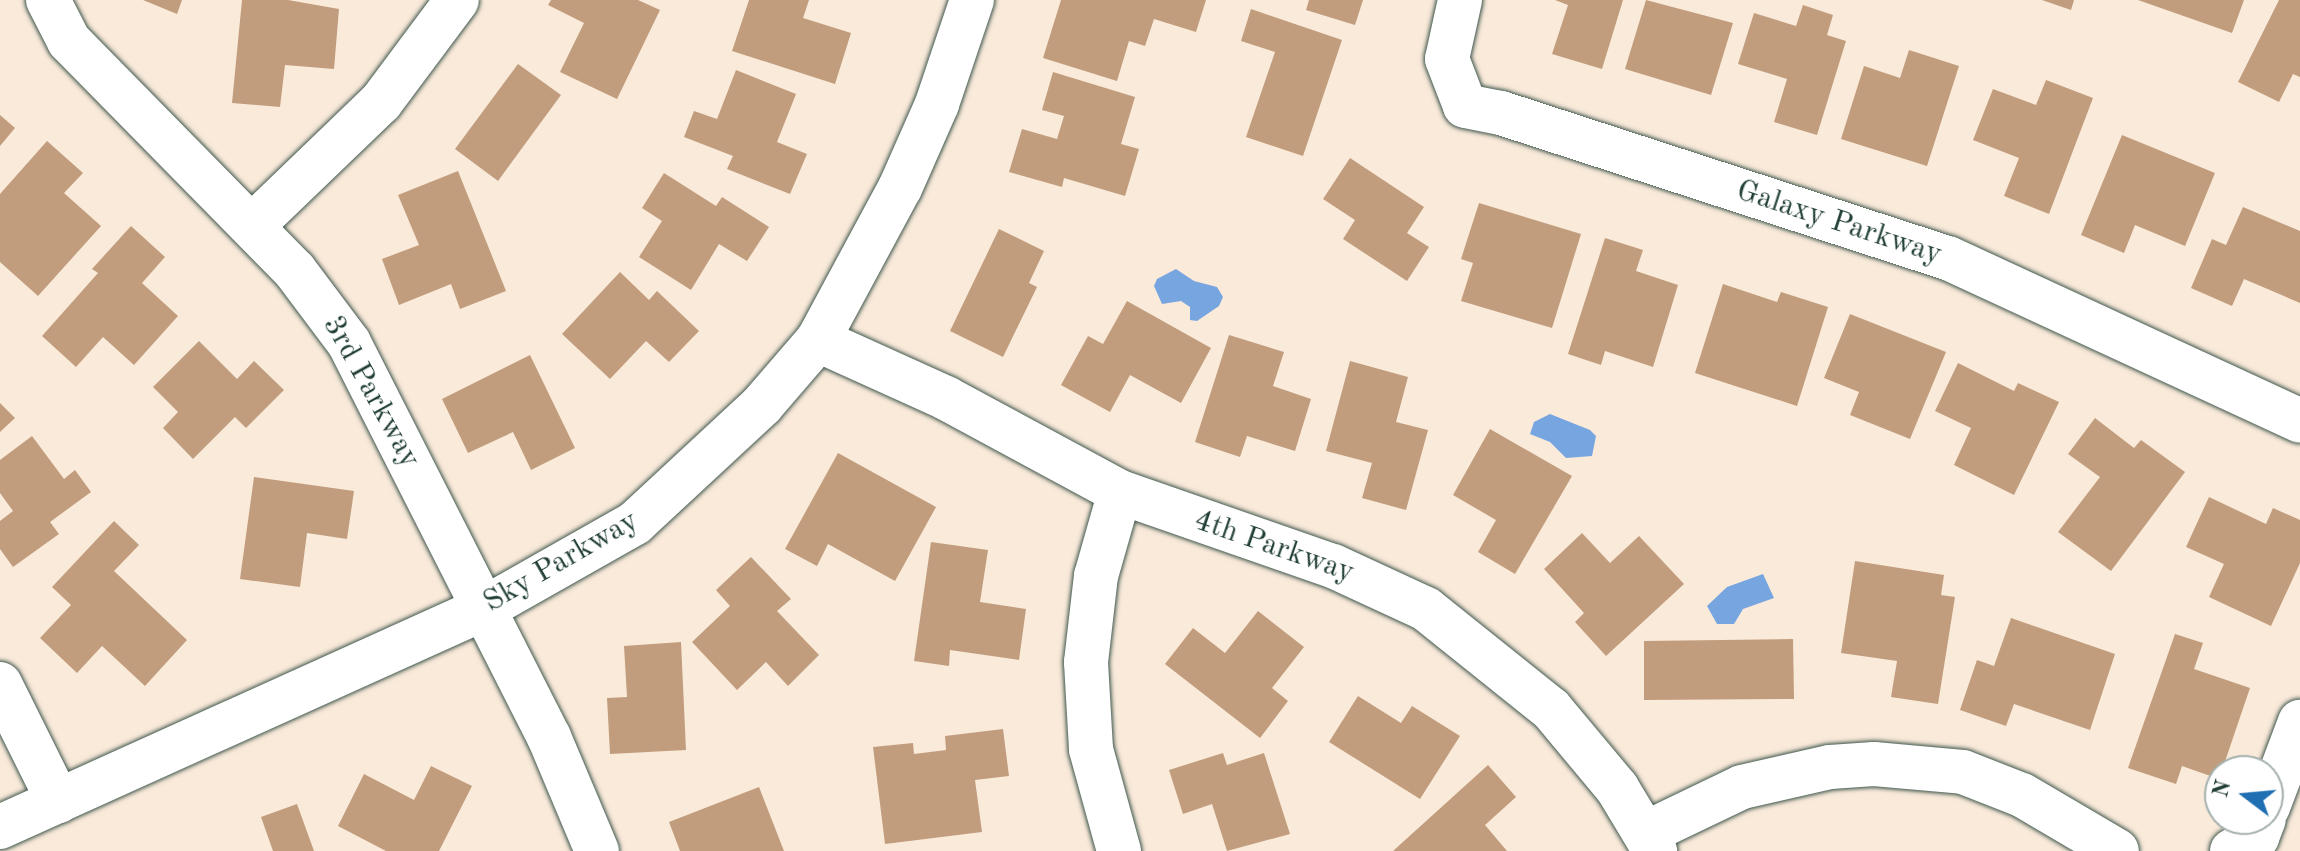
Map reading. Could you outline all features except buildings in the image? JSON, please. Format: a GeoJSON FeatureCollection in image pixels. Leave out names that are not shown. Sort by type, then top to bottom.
{"type":"FeatureCollection","features":[{"type":"Feature","properties":{"kind":"street","name":"3rd Parkway"},"geometry":{"type":"LineString","coordinates":[[48,0],[69,41],[252,226],[326,308],[349,343],[549,737],[597,851]]}},
{"type":"Feature","properties":{"kind":"street"},"geometry":{"type":"LineString","coordinates":[[252,226],[381,102],[457,0]]}},
{"type":"Feature","properties":{"kind":"street","name":"Sky Parkway"},"geometry":{"type":"LineString","coordinates":[[0,827],[485,608],[635,523],[762,405],[818,340],[900,188],[937,104],[972,0]]}},
{"type":"Feature","properties":{"kind":"street","name":"Galaxy Parkway"},"geometry":{"type":"LineString","coordinates":[[1460,0],[1447,59],[1465,106],[1501,113],[1948,258],[2300,421]]}},
{"type":"Feature","properties":{"kind":"street","name":"4th Parkway"},"geometry":{"type":"LineString","coordinates":[[818,340],[946,398],[1120,492],[1333,566],[1426,609],[1551,709],[1586,747],[1650,842]]}},
{"type":"Feature","properties":{"kind":"street"},"geometry":{"type":"LineString","coordinates":[[1119,851],[1091,749],[1086,662],[1096,576],[1120,492]]}},
{"type":"Feature","properties":{"kind":"street"},"geometry":{"type":"LineString","coordinates":[[0,684],[58,801]]}},
{"type":"Feature","properties":{"kind":"street"},"geometry":{"type":"LineString","coordinates":[[2284,764],[2300,722]]}},
{"type":"Feature","properties":{"kind":"street"},"geometry":{"type":"LineString","coordinates":[[1650,842],[1742,787],[1830,767],[1874,764],[1963,772],[2022,795],[2117,851]]}},
{"type":"Feature","properties":{"kind":"street"},"geometry":{"type":"LineString","coordinates":[[2232,851],[2258,835]]}},
{"type":"Feature","properties":{"kind":"water"},"geometry":{"type":"Polygon","coordinates":[[[1176,269],[1194,281],[1217,287],[1223,297],[1219,306],[1197,321],[1190,320],[1190,307],[1181,301],[1162,304],[1154,286],[1157,279],[1176,269]]]}},
{"type":"Feature","properties":{"kind":"water"},"geometry":{"type":"Polygon","coordinates":[[[1550,414],[1590,430],[1596,436],[1592,456],[1566,458],[1550,442],[1530,434],[1534,422],[1550,414]]]}},
{"type":"Feature","properties":{"kind":"water"},"geometry":{"type":"Polygon","coordinates":[[[1763,574],[1774,598],[1743,609],[1734,624],[1717,624],[1707,606],[1727,587],[1763,574]]]}}]}
